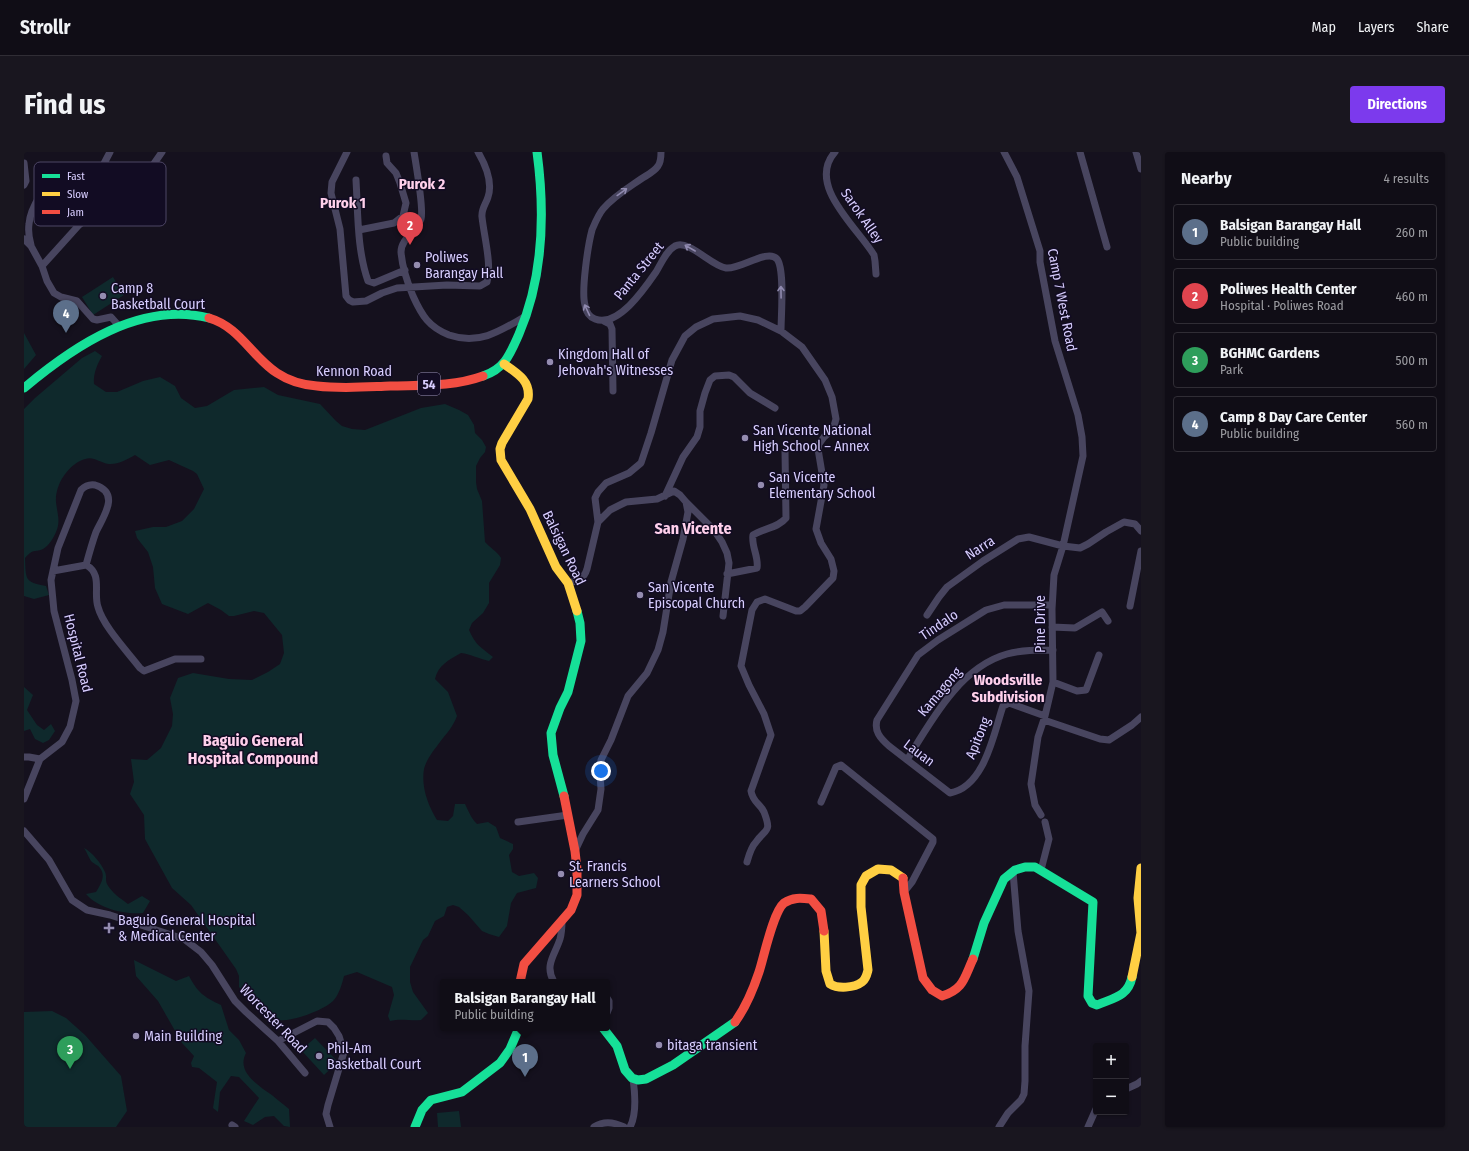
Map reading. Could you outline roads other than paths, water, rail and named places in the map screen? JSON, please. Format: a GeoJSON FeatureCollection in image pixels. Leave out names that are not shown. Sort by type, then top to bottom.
{"type":"FeatureCollection","features":[{"type":"Feature","properties":{"kind":"main road","name":"Kennon Road"},"geometry":{"type":"LineString","coordinates":[[24,388],[46,369],[73,351],[120,327],[140,320],[170,315],[191,315],[213,319],[238,334],[261,360],[279,376],[320,387],[336,388],[455,382],[484,376],[495,372],[504,364],[519,336],[527,316],[538,261],[541,184],[537,152]]}},
{"type":"Feature","properties":{"kind":"main road","name":"Balsigan Road"},"geometry":{"type":"LineString","coordinates":[[504,364],[524,380],[530,392],[502,443],[500,449],[501,460],[530,510],[554,563],[568,583],[580,623],[581,641],[568,692],[560,708],[552,733],[553,755],[568,815],[575,851],[577,869],[576,895],[571,910],[524,964],[521,979]]}},
{"type":"Feature","properties":{"kind":"main road"},"geometry":{"type":"LineString","coordinates":[[605,1031],[616,1045],[621,1063],[625,1070],[633,1079],[638,1080],[646,1079],[667,1069],[734,1024],[744,1010],[759,973],[777,914],[783,904],[794,898],[811,899],[821,910],[825,928],[828,983],[831,985],[841,986],[860,983],[866,978],[867,974],[861,907],[861,885],[866,876],[878,869],[891,870],[904,879],[904,892],[923,978],[932,990],[942,996],[952,994],[960,987],[975,954],[984,923],[1001,883],[1005,877],[1012,872],[1026,866],[1035,867],[1093,902],[1088,962],[1088,996],[1092,1002],[1097,1005],[1122,995],[1132,981],[1141,933],[1138,898],[1141,868]]}},
{"type":"Feature","properties":{"kind":"main road"},"geometry":{"type":"LineString","coordinates":[[415,1127],[423,1109],[430,1100],[462,1092],[471,1086],[479,1077],[496,1067],[502,1061],[515,1041],[518,1031]]}},
{"type":"Feature","properties":{"kind":"street"},"geometry":{"type":"LineString","coordinates":[[105,162],[110,152]]}},
{"type":"Feature","properties":{"kind":"street"},"geometry":{"type":"LineString","coordinates":[[155,162],[162,152]]}},
{"type":"Feature","properties":{"kind":"street"},"geometry":{"type":"LineString","coordinates":[[347,152],[332,182],[331,193],[340,229],[346,296],[353,302],[366,302],[397,288],[447,285],[480,286],[487,282],[487,245],[482,213],[488,198],[489,186],[484,164],[478,152]]}},
{"type":"Feature","properties":{"kind":"street"},"geometry":{"type":"LineString","coordinates":[[414,152],[422,213],[418,225],[401,248],[410,288],[417,306],[429,324],[436,329],[458,338],[468,339],[487,336],[506,328],[527,316]]}},
{"type":"Feature","properties":{"kind":"street"},"geometry":{"type":"LineString","coordinates":[[613,391],[612,329],[610,324],[592,318],[586,311],[584,302],[585,280],[592,230],[602,210],[610,202],[622,191],[656,169],[661,162],[661,152]]}},
{"type":"Feature","properties":{"kind":"street","name":"Sarok Alley"},"geometry":{"type":"LineString","coordinates":[[834,152],[828,160],[826,178],[829,192],[874,255],[876,274]]}},
{"type":"Feature","properties":{"kind":"street","name":"Camp 7 West Road"},"geometry":{"type":"LineString","coordinates":[[1004,152],[1017,176],[1040,251],[1040,262],[1054,341],[1078,415],[1082,437],[1083,456]]}},
{"type":"Feature","properties":{"kind":"street"},"geometry":{"type":"LineString","coordinates":[[1080,152],[1108,247]]}},
{"type":"Feature","properties":{"kind":"street"},"geometry":{"type":"LineString","coordinates":[[1136,152],[1141,169]]}},
{"type":"Feature","properties":{"kind":"street"},"geometry":{"type":"LineString","coordinates":[[359,230],[394,223],[402,216],[406,203],[396,173],[387,163],[386,156]]}},
{"type":"Feature","properties":{"kind":"street"},"geometry":{"type":"LineString","coordinates":[[24,162],[26,181],[24,185]]}},
{"type":"Feature","properties":{"kind":"street"},"geometry":{"type":"LineString","coordinates":[[356,180],[359,230],[364,270],[368,281],[374,283],[405,270]]}},
{"type":"Feature","properties":{"kind":"street"},"geometry":{"type":"LineString","coordinates":[[34,208],[29,223],[29,238],[31,246],[54,293],[61,297],[77,300],[93,319],[97,320],[111,317],[120,327]]}},
{"type":"Feature","properties":{"kind":"street"},"geometry":{"type":"LineString","coordinates":[[42,266],[78,226]]}},
{"type":"Feature","properties":{"kind":"street"},"geometry":{"type":"LineString","coordinates":[[24,239],[31,246]]}},
{"type":"Feature","properties":{"kind":"street","name":"Panta Street"},"geometry":{"type":"LineString","coordinates":[[604,321],[616,316],[630,305],[643,290],[669,252],[676,245],[680,244],[689,247],[717,265],[727,268],[751,262],[762,256],[770,255],[776,257],[780,263],[781,274],[781,331]]}},
{"type":"Feature","properties":{"kind":"street"},"geometry":{"type":"LineString","coordinates":[[568,583],[577,581],[585,575],[598,522],[595,498],[598,492],[606,483],[630,473],[641,463],[672,360],[685,336],[696,327],[713,319],[740,316],[758,320],[781,331],[802,347],[826,380],[832,397],[836,419],[832,430],[824,437],[819,444],[818,449],[824,485],[816,529],[821,543],[831,559],[834,570],[833,578],[800,611],[796,611],[765,599],[757,602],[752,610],[741,666],[764,714],[771,735],[751,791],[752,799],[763,810],[768,824],[767,832],[756,841],[747,862]]}},
{"type":"Feature","properties":{"kind":"street"},"geometry":{"type":"LineString","coordinates":[[665,496],[683,457],[697,438],[700,427],[700,411],[710,380],[715,376],[729,375],[734,377],[750,393],[775,408]]}},
{"type":"Feature","properties":{"kind":"street"},"geometry":{"type":"LineString","coordinates":[[727,574],[757,568],[758,564],[752,541],[753,535],[783,522],[786,518],[786,451]]}},
{"type":"Feature","properties":{"kind":"street","name":"Pine Drive"},"geometry":{"type":"LineString","coordinates":[[1042,815],[1035,805],[1030,784],[1038,738],[1045,718],[1054,682],[1052,605],[1054,575],[1063,546],[1083,456]]}},
{"type":"Feature","properties":{"kind":"street","name":"Hospital Road"},"geometry":{"type":"LineString","coordinates":[[40,760],[62,742],[70,727],[76,701],[54,611],[51,589],[53,571],[58,548],[81,490],[84,487],[96,485],[105,491],[109,501],[108,508],[96,533],[86,565]]}},
{"type":"Feature","properties":{"kind":"street"},"geometry":{"type":"LineString","coordinates":[[598,522],[610,510],[626,502],[657,499],[674,492],[680,495],[714,530],[727,553],[729,563],[723,616]]}},
{"type":"Feature","properties":{"kind":"street"},"geometry":{"type":"LineString","coordinates":[[575,851],[583,834],[598,810],[601,789],[601,760],[628,696],[647,673],[658,650],[667,615],[671,582],[684,540],[688,512],[686,502]]}},
{"type":"Feature","properties":{"kind":"street","name":"Narra"},"geometry":{"type":"LineString","coordinates":[[927,615],[947,587],[983,561],[1018,539],[1029,537],[1063,546],[1080,548],[1124,522],[1135,524],[1141,531]]}},
{"type":"Feature","properties":{"kind":"street"},"geometry":{"type":"LineString","coordinates":[[1130,606],[1141,551]]}},
{"type":"Feature","properties":{"kind":"street"},"geometry":{"type":"LineString","coordinates":[[53,571],[86,565],[90,567],[96,575],[97,606],[101,617],[140,668],[144,671],[175,659],[201,659]]}},
{"type":"Feature","properties":{"kind":"street","name":"Tindalo"},"geometry":{"type":"LineString","coordinates":[[876,724],[918,655],[938,640],[986,610],[1004,605],[1052,605]]}},
{"type":"Feature","properties":{"kind":"street"},"geometry":{"type":"LineString","coordinates":[[1052,627],[1075,628],[1102,612],[1108,621]]}},
{"type":"Feature","properties":{"kind":"street","name":"Kamagong"},"geometry":{"type":"LineString","coordinates":[[907,760],[934,716],[966,678],[988,662],[1006,654],[1025,650],[1053,650]]}},
{"type":"Feature","properties":{"kind":"street"},"geometry":{"type":"LineString","coordinates":[[1054,682],[1077,691],[1086,690],[1099,655]]}},
{"type":"Feature","properties":{"kind":"street","name":"Apitong"},"geometry":{"type":"LineString","coordinates":[[956,792],[971,781],[987,756],[1003,706],[1009,703],[1100,739],[1109,740],[1132,726],[1141,717]]}},
{"type":"Feature","properties":{"kind":"street","name":"Lauan"},"geometry":{"type":"LineString","coordinates":[[876,724],[876,730],[882,740],[950,793],[956,792]]}},
{"type":"Feature","properties":{"kind":"street"},"geometry":{"type":"LineString","coordinates":[[24,757],[40,760],[24,799]]}},
{"type":"Feature","properties":{"kind":"street"},"geometry":{"type":"LineString","coordinates":[[821,802],[836,767],[841,765],[933,839],[933,842],[912,882],[904,892]]}},
{"type":"Feature","properties":{"kind":"street"},"geometry":{"type":"LineString","coordinates":[[518,822],[568,815]]}},
{"type":"Feature","properties":{"kind":"street"},"geometry":{"type":"LineString","coordinates":[[1040,870],[1049,838],[1045,822]]}},
{"type":"Feature","properties":{"kind":"street","name":"Worcester Road"},"geometry":{"type":"LineString","coordinates":[[24,831],[49,860],[72,900],[87,910],[110,915],[184,939],[201,952],[212,965],[235,1000],[246,1012],[278,1040],[305,1073]]}},
{"type":"Feature","properties":{"kind":"street"},"geometry":{"type":"LineString","coordinates":[[999,1127],[1008,1113],[1021,1100],[1024,1094],[1025,1081],[1024,1046],[1029,991],[1018,931],[1012,872]]}},
{"type":"Feature","properties":{"kind":"street"},"geometry":{"type":"LineString","coordinates":[[552,979],[550,963],[560,939],[562,919]]}},
{"type":"Feature","properties":{"kind":"street"},"geometry":{"type":"LineString","coordinates":[[278,1040],[310,1024],[322,1021],[328,1022],[339,1036],[344,1052],[326,1114],[330,1127]]}},
{"type":"Feature","properties":{"kind":"street"},"geometry":{"type":"LineString","coordinates":[[630,1127],[634,1112],[633,1079]]}},
{"type":"Feature","properties":{"kind":"street"},"geometry":{"type":"LineString","coordinates":[[1129,1088],[1141,1081]]}},
{"type":"Feature","properties":{"kind":"street"},"geometry":{"type":"LineString","coordinates":[[1088,1127],[1093,1115]]}},
{"type":"Feature","properties":{"kind":"street"},"geometry":{"type":"LineString","coordinates":[[594,1127],[602,1123],[615,1123],[624,1127]]}},
{"type":"Feature","properties":{"kind":"place","name":"Poliwes Health Center"},"geometry":{"type":"Point","coordinates":[410,245]}},
{"type":"Feature","properties":{"kind":"place","name":"Poliwes Barangay Hall"},"geometry":{"type":"Point","coordinates":[417,265]}},
{"type":"Feature","properties":{"kind":"place","name":"Camp 8 Basketball Court"},"geometry":{"type":"Point","coordinates":[103,296]}},
{"type":"Feature","properties":{"kind":"place","name":"Camp 8 Day Care Center"},"geometry":{"type":"Point","coordinates":[66,333]}},
{"type":"Feature","properties":{"kind":"place","name":"Kingdom Hall of Jehovah's Witnesses"},"geometry":{"type":"Point","coordinates":[550,362]}},
{"type":"Feature","properties":{"kind":"place","name":"San Vicente National High School – Annex"},"geometry":{"type":"Point","coordinates":[745,438]}},
{"type":"Feature","properties":{"kind":"place","name":"San Vicente Elementary School"},"geometry":{"type":"Point","coordinates":[761,485]}},
{"type":"Feature","properties":{"kind":"place","name":"San Vicente Episcopal Church"},"geometry":{"type":"Point","coordinates":[640,595]}},
{"type":"Feature","properties":{"kind":"place","name":"St. Francis Learners School"},"geometry":{"type":"Point","coordinates":[561,874]}},
{"type":"Feature","properties":{"kind":"place","name":"Baguio General Hospital & Medical Center"},"geometry":{"type":"Point","coordinates":[109,928]}},
{"type":"Feature","properties":{"kind":"place","name":"Main Building"},"geometry":{"type":"Point","coordinates":[136,1036]}},
{"type":"Feature","properties":{"kind":"place","name":"bitaga transient"},"geometry":{"type":"Point","coordinates":[659,1045]}},
{"type":"Feature","properties":{"kind":"place","name":"Phil-Am Basketball Court"},"geometry":{"type":"Point","coordinates":[319,1056]}},
{"type":"Feature","properties":{"kind":"place","name":"BGHMC Gardens"},"geometry":{"type":"Point","coordinates":[70,1069]}},
{"type":"Feature","properties":{"kind":"place","name":"Balsigan Barangay Hall"},"geometry":{"type":"Point","coordinates":[525,1077]}},
{"type":"Feature","properties":{"kind":"district","name":"Purok 2"},"geometry":{"type":"Point","coordinates":[422,184]}},
{"type":"Feature","properties":{"kind":"district","name":"Purok 1"},"geometry":{"type":"Point","coordinates":[343,203]}},
{"type":"Feature","properties":{"kind":"district","name":"San Vicente"},"geometry":{"type":"Point","coordinates":[693,528]}},
{"type":"Feature","properties":{"kind":"district","name":"Woodsville Subdivision"},"geometry":{"type":"Point","coordinates":[1008,688]}},
{"type":"Feature","properties":{"kind":"district","name":"Baguio General Hospital Compound"},"geometry":{"type":"Point","coordinates":[253,749]}}]}
